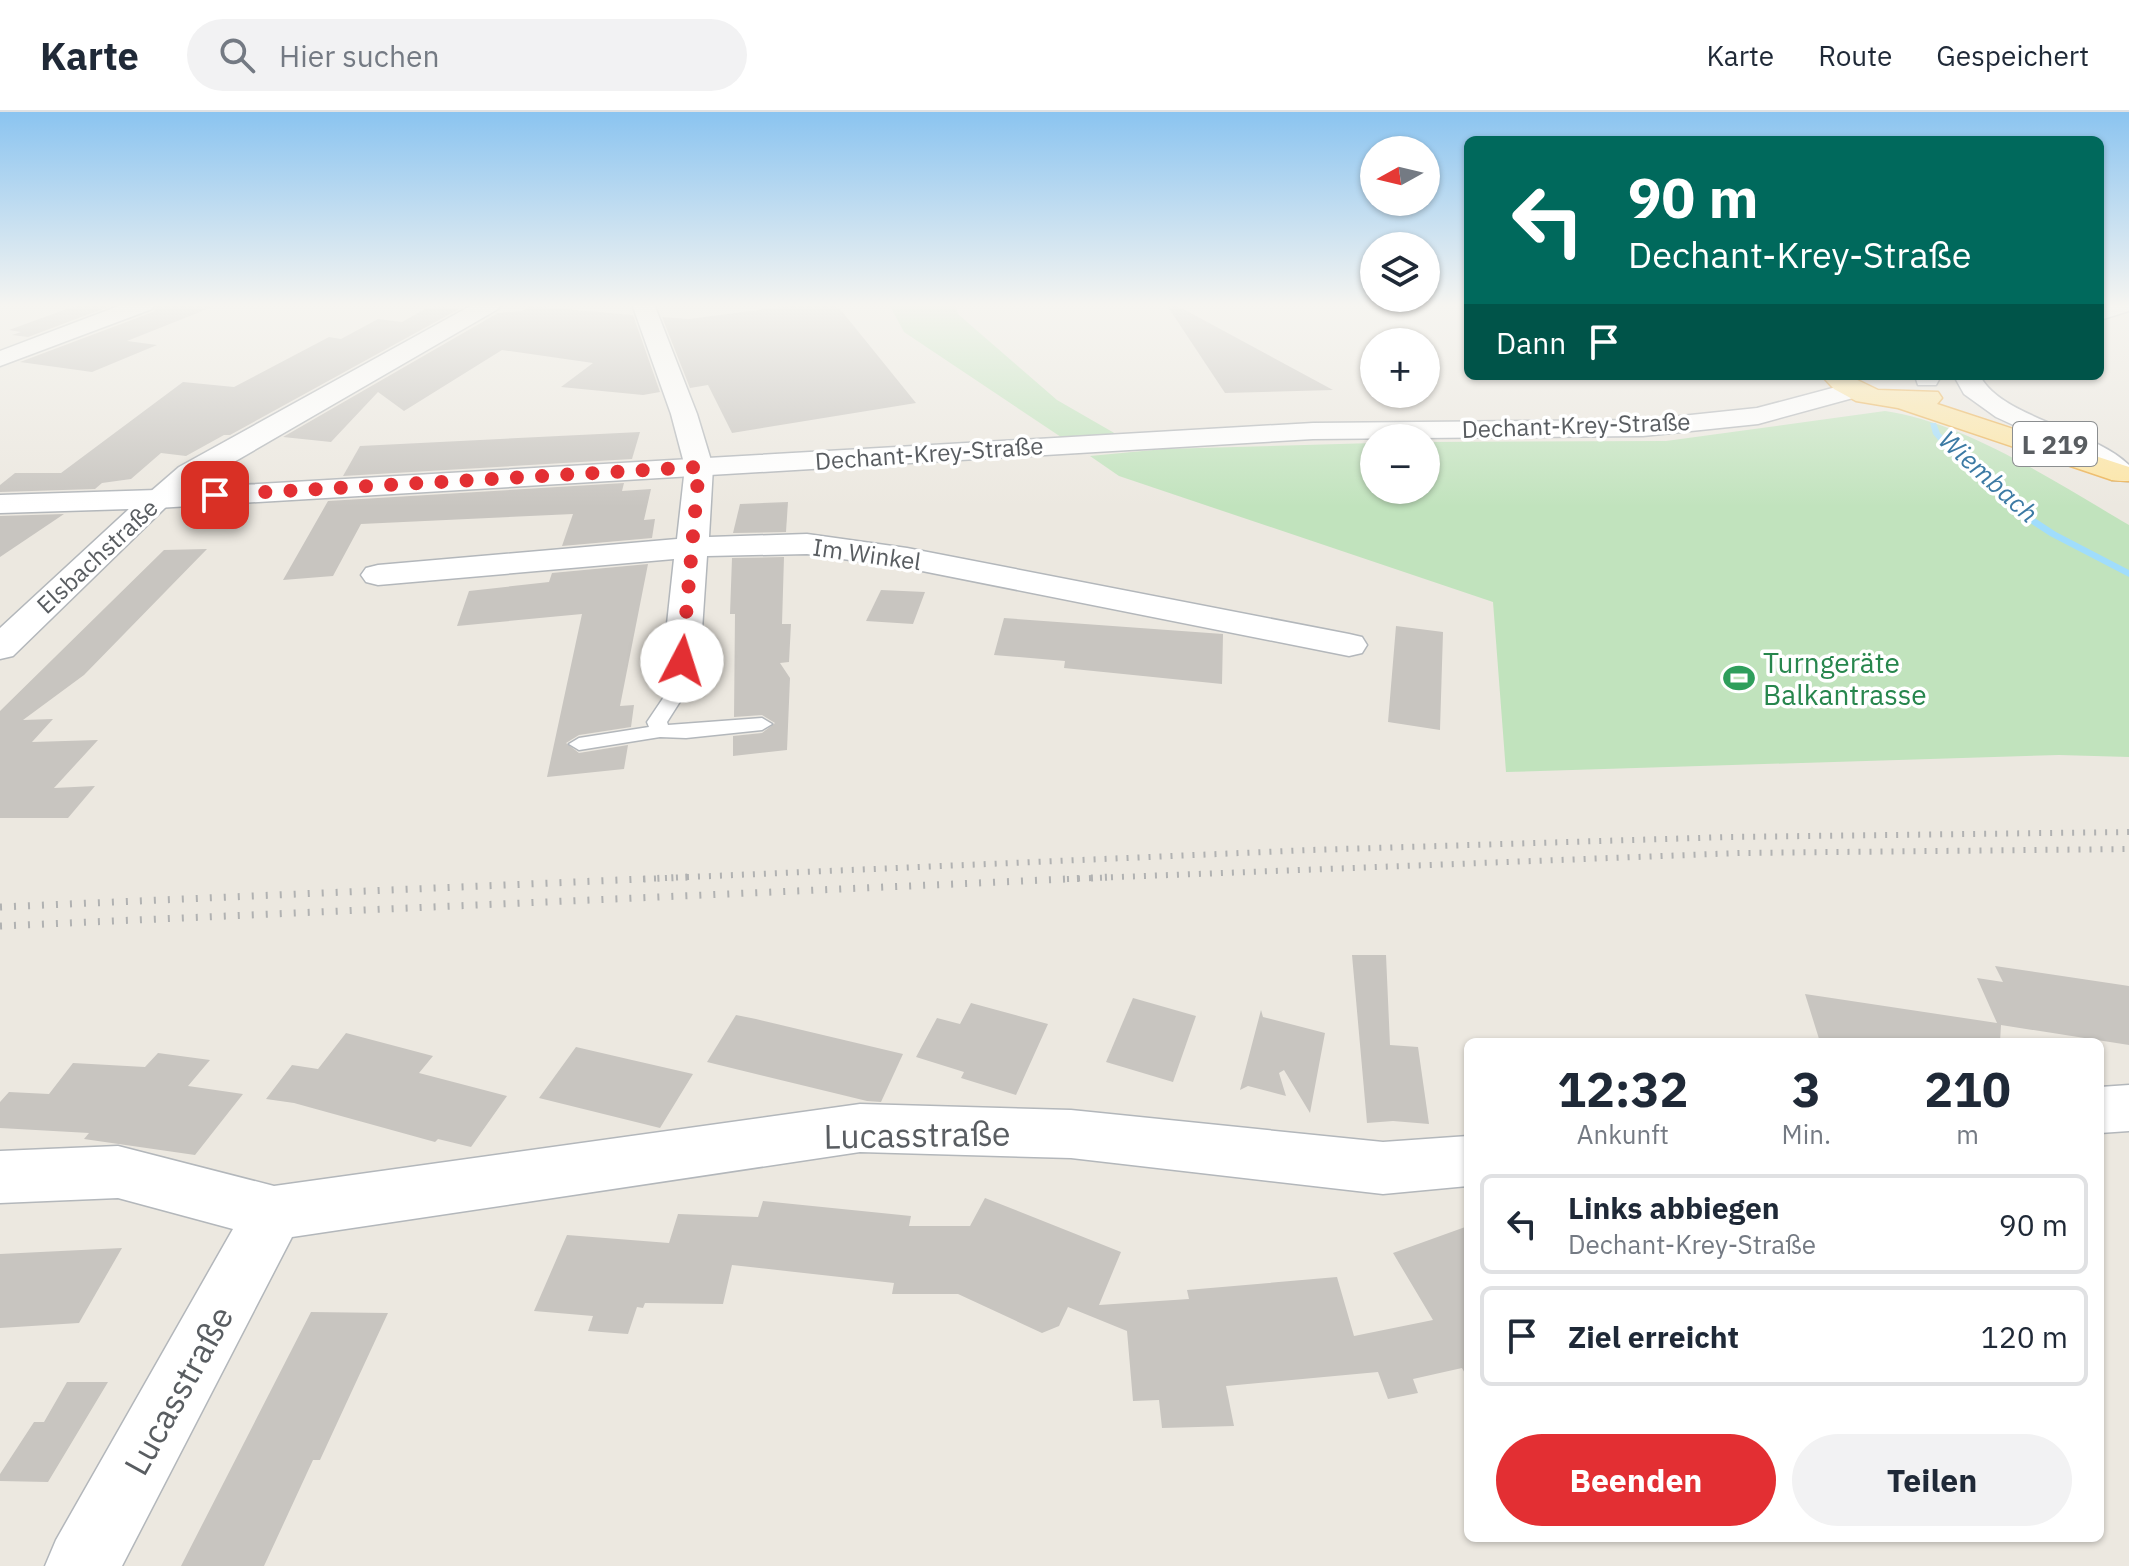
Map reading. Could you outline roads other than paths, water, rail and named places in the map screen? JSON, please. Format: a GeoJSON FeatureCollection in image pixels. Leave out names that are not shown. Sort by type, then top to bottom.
{"type":"FeatureCollection","features":[{"type":"Feature","properties":{"kind":"main road","name":"L 219"},"geometry":{"type":"LineString","coordinates":[[1927,382],[2126,475]]}},
{"type":"Feature","properties":{"kind":"main road"},"geometry":{"type":"LineString","coordinates":[[1845,383],[1900,400],[1925,399],[1927,382]]}},
{"type":"Feature","properties":{"kind":"main road","name":"L 219"},"geometry":{"type":"LineString","coordinates":[[1900,400],[2126,475]]}},
{"type":"Feature","properties":{"kind":"street","name":"Elsbachstraße"},"geometry":{"type":"LineString","coordinates":[[0,648],[157,499],[189,473],[369,372]]}},
{"type":"Feature","properties":{"kind":"street"},"geometry":{"type":"LineString","coordinates":[[668,372],[699,467],[679,689]]}},
{"type":"Feature","properties":{"kind":"street","name":"L 219"},"geometry":{"type":"LineString","coordinates":[[1968,380],[1970,386],[1988,400],[2102,457],[2126,475]]}},
{"type":"Feature","properties":{"kind":"street","name":"Dechant-Krey-Straße"},"geometry":{"type":"LineString","coordinates":[[0,504],[157,499],[1313,431],[1643,428],[1758,416],[1845,383]]}},
{"type":"Feature","properties":{"kind":"street","name":"Im Winkel"},"geometry":{"type":"LineString","coordinates":[[378,575],[692,548],[807,544],[907,558],[1349,645]]}},
{"type":"Feature","properties":{"kind":"street"},"geometry":{"type":"LineString","coordinates":[[2104,1110],[2129,1108]]}},
{"type":"Feature","properties":{"kind":"street","name":"Lucasstraße"},"geometry":{"type":"LineString","coordinates":[[0,1177],[118,1172],[274,1213],[860,1128],[1071,1134],[1383,1168],[1464,1161]]}},
{"type":"Feature","properties":{"kind":"street","name":"Lucasstraße"},"geometry":{"type":"LineString","coordinates":[[82,1566],[274,1213]]}},
{"type":"Feature","properties":{"kind":"lane"},"geometry":{"type":"LineString","coordinates":[[660,731],[657,722],[679,689]]}},
{"type":"Feature","properties":{"kind":"lane"},"geometry":{"type":"LineString","coordinates":[[579,744],[660,731],[686,732],[762,724]]}},
{"type":"Feature","properties":{"kind":"waterway","name":"Wiembach"},"geometry":{"type":"LineString","coordinates":[[1933,425],[1954,453],[2027,517],[2129,574]]}},
{"type":"Feature","properties":{"kind":"railway"},"geometry":{"type":"LineString","coordinates":[[689,877],[1310,850],[1729,837],[2129,832]]}},
{"type":"Feature","properties":{"kind":"railway"},"geometry":{"type":"LineString","coordinates":[[1072,879],[1740,853],[2129,849]]}},
{"type":"Feature","properties":{"kind":"railway"},"geometry":{"type":"LineString","coordinates":[[0,907],[689,877]]}},
{"type":"Feature","properties":{"kind":"railway"},"geometry":{"type":"LineString","coordinates":[[643,879],[689,877]]}},
{"type":"Feature","properties":{"kind":"railway"},"geometry":{"type":"LineString","coordinates":[[1072,879],[1113,877]]}},
{"type":"Feature","properties":{"kind":"railway"},"geometry":{"type":"LineString","coordinates":[[1067,879],[1072,879]]}},
{"type":"Feature","properties":{"kind":"railway"},"geometry":{"type":"LineString","coordinates":[[0,926],[1072,879]]}},
{"type":"Feature","properties":{"kind":"place","name":"Turngeräte Balkantrasse"},"geometry":{"type":"Point","coordinates":[1739,678]}}]}
